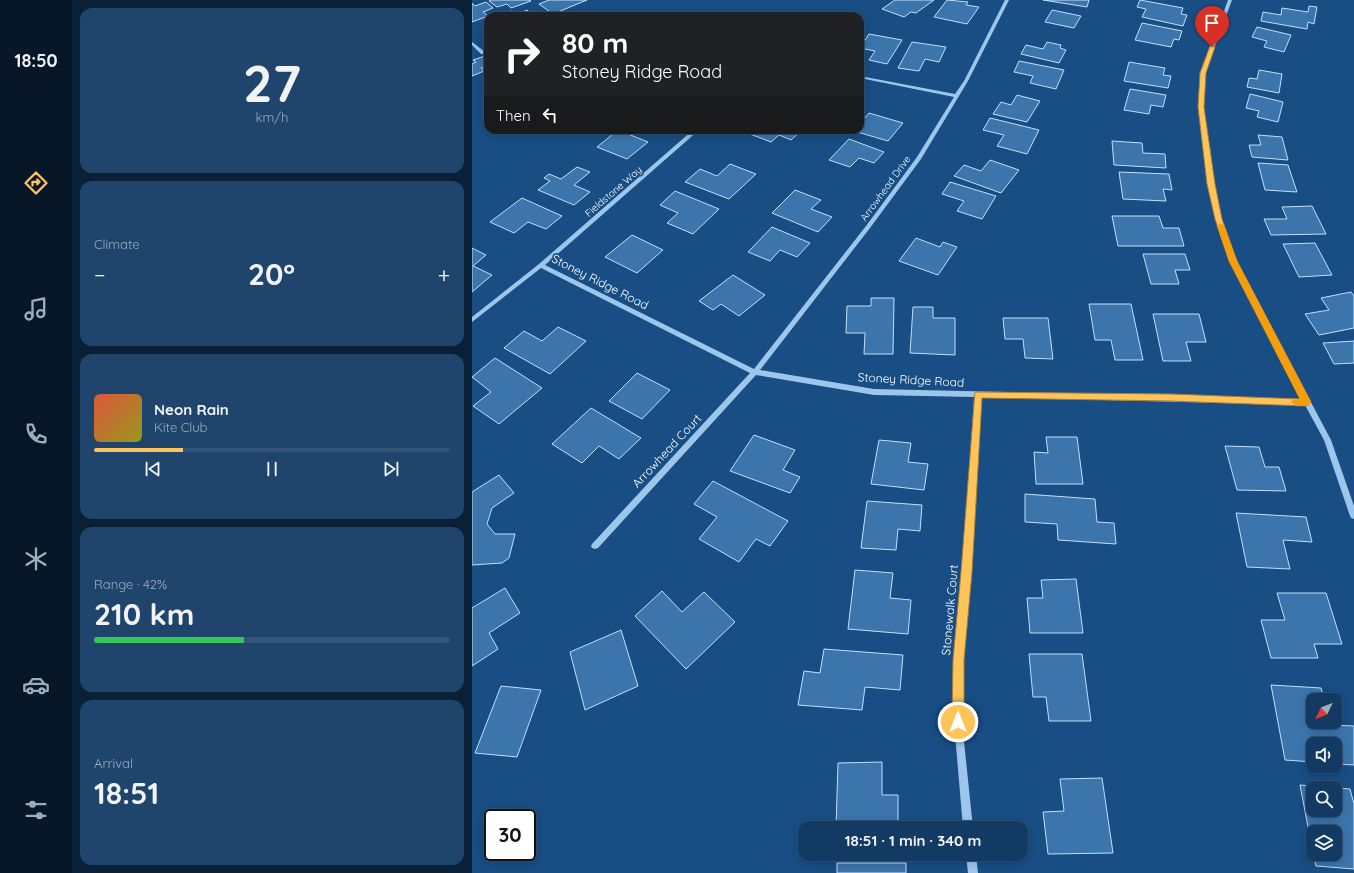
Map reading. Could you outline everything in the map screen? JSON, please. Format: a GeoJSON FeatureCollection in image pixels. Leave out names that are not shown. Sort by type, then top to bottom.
{"type":"FeatureCollection","features":[{"type":"Feature","properties":{"kind":"street","name":"Arrowhead Drive"},"geometry":{"type":"LineString","coordinates":[[755,372],[868,227],[919,158],[966,81],[1007,0]]}},
{"type":"Feature","properties":{"kind":"street"},"geometry":{"type":"LineString","coordinates":[[1230,0],[1203,73],[1201,107],[1211,184],[1218,219],[1233,261],[1327,440],[1354,516]]}},
{"type":"Feature","properties":{"kind":"street"},"geometry":{"type":"LineString","coordinates":[[472,42],[484,53]]}},
{"type":"Feature","properties":{"kind":"street"},"geometry":{"type":"LineString","coordinates":[[864,78],[956,96]]}},
{"type":"Feature","properties":{"kind":"street","name":"Fieldstone Way"},"geometry":{"type":"LineString","coordinates":[[472,320],[541,265],[691,134]]}},
{"type":"Feature","properties":{"kind":"street","name":"Stoney Ridge Road"},"geometry":{"type":"LineString","coordinates":[[541,265],[755,372],[874,392],[1306,402]]}},
{"type":"Feature","properties":{"kind":"street","name":"Arrowhead Court"},"geometry":{"type":"LineString","coordinates":[[595,546],[755,372]]}},
{"type":"Feature","properties":{"kind":"street","name":"Stonewalk Court"},"geometry":{"type":"LineString","coordinates":[[967,821],[958,722],[958,660],[966,572],[978,394]]}},
{"type":"Feature","properties":{"kind":"street"},"geometry":{"type":"LineString","coordinates":[[972,861],[973,873]]}},
{"type":"Feature","properties":{"kind":"building"},"geometry":{"type":"Polygon","coordinates":[[[549,0],[587,0],[558,12],[550,12],[539,4],[549,0]]]}},
{"type":"Feature","properties":{"kind":"building"},"geometry":{"type":"Polygon","coordinates":[[[895,0],[934,0],[916,13],[911,12],[904,17],[882,9],[895,0]]]}},
{"type":"Feature","properties":{"kind":"building"},"geometry":{"type":"Polygon","coordinates":[[[947,0],[968,2],[966,5],[979,7],[967,24],[934,17],[947,0]]]}},
{"type":"Feature","properties":{"kind":"building"},"geometry":{"type":"Polygon","coordinates":[[[1043,0],[1089,0],[1087,7],[1043,0]]]}},
{"type":"Feature","properties":{"kind":"building"},"geometry":{"type":"Polygon","coordinates":[[[1140,0],[1183,8],[1181,14],[1187,15],[1183,26],[1142,17],[1146,9],[1137,7],[1140,0]]]}},
{"type":"Feature","properties":{"kind":"building"},"geometry":{"type":"Polygon","coordinates":[[[489,1],[531,1],[511,8],[507,4],[497,7],[489,1]]]}},
{"type":"Feature","properties":{"kind":"building"},"geometry":{"type":"Polygon","coordinates":[[[486,2],[493,8],[483,12],[484,18],[472,22],[472,3],[475,6],[486,2]]]}},
{"type":"Feature","properties":{"kind":"building"},"geometry":{"type":"Polygon","coordinates":[[[1309,6],[1317,7],[1314,24],[1308,22],[1307,29],[1261,21],[1263,12],[1281,15],[1282,8],[1308,12],[1309,6]]]}},
{"type":"Feature","properties":{"kind":"building"},"geometry":{"type":"Polygon","coordinates":[[[1052,10],[1081,16],[1074,28],[1045,22],[1052,10]]]}},
{"type":"Feature","properties":{"kind":"building"},"geometry":{"type":"Polygon","coordinates":[[[1142,23],[1182,31],[1179,40],[1174,39],[1171,47],[1135,40],[1142,23]]]}},
{"type":"Feature","properties":{"kind":"building"},"geometry":{"type":"Polygon","coordinates":[[[1257,27],[1291,35],[1284,52],[1264,47],[1267,41],[1252,37],[1257,27]]]}},
{"type":"Feature","properties":{"kind":"building"},"geometry":{"type":"Polygon","coordinates":[[[869,34],[902,40],[887,64],[869,60],[875,51],[864,49],[864,42],[869,34]]]}},
{"type":"Feature","properties":{"kind":"building"},"geometry":{"type":"Polygon","coordinates":[[[912,42],[946,47],[939,62],[925,59],[919,71],[898,68],[912,42]]]}},
{"type":"Feature","properties":{"kind":"building"},"geometry":{"type":"Polygon","coordinates":[[[1047,42],[1061,45],[1060,48],[1066,50],[1059,63],[1021,54],[1026,45],[1043,49],[1047,42]]]}},
{"type":"Feature","properties":{"kind":"building"},"geometry":{"type":"Polygon","coordinates":[[[484,56],[484,67],[481,68],[484,71],[472,76],[472,64],[476,62],[473,60],[484,56]]]}},
{"type":"Feature","properties":{"kind":"building"},"geometry":{"type":"Polygon","coordinates":[[[1019,61],[1064,70],[1056,89],[1030,83],[1033,76],[1014,72],[1019,61]]]}},
{"type":"Feature","properties":{"kind":"building"},"geometry":{"type":"Polygon","coordinates":[[[1129,62],[1165,68],[1163,75],[1171,76],[1168,88],[1124,81],[1129,62]]]}},
{"type":"Feature","properties":{"kind":"building"},"geometry":{"type":"Polygon","coordinates":[[[1259,70],[1282,74],[1279,93],[1247,87],[1249,78],[1257,79],[1259,70]]]}},
{"type":"Feature","properties":{"kind":"building"},"geometry":{"type":"Polygon","coordinates":[[[1130,89],[1166,95],[1163,107],[1151,105],[1149,114],[1124,110],[1130,89]]]}},
{"type":"Feature","properties":{"kind":"building"},"geometry":{"type":"Polygon","coordinates":[[[1250,94],[1283,102],[1278,122],[1257,117],[1259,111],[1246,108],[1250,94]]]}},
{"type":"Feature","properties":{"kind":"building"},"geometry":{"type":"Polygon","coordinates":[[[1017,95],[1040,101],[1027,122],[993,114],[1001,102],[1011,105],[1017,95]]]}},
{"type":"Feature","properties":{"kind":"building"},"geometry":{"type":"Polygon","coordinates":[[[869,113],[903,123],[888,141],[864,134],[864,119],[869,113]]]}},
{"type":"Feature","properties":{"kind":"building"},"geometry":{"type":"Polygon","coordinates":[[[990,118],[1039,130],[1027,154],[997,146],[1004,135],[983,130],[990,118]]]}},
{"type":"Feature","properties":{"kind":"building"},"geometry":{"type":"Polygon","coordinates":[[[613,134],[628,134],[648,142],[627,159],[597,147],[613,134]]]}},
{"type":"Feature","properties":{"kind":"building"},"geometry":{"type":"Polygon","coordinates":[[[750,134],[798,134],[791,140],[779,135],[771,142],[750,134]]]}},
{"type":"Feature","properties":{"kind":"building"},"geometry":{"type":"Polygon","coordinates":[[[1258,135],[1282,137],[1288,160],[1252,157],[1249,145],[1261,145],[1258,135]]]}},
{"type":"Feature","properties":{"kind":"building"},"geometry":{"type":"Polygon","coordinates":[[[849,139],[884,152],[874,163],[859,158],[850,167],[829,160],[849,139]]]}},
{"type":"Feature","properties":{"kind":"building"},"geometry":{"type":"Polygon","coordinates":[[[1112,141],[1142,143],[1143,153],[1165,154],[1166,168],[1114,165],[1112,141]]]}},
{"type":"Feature","properties":{"kind":"building"},"geometry":{"type":"Polygon","coordinates":[[[990,160],[1019,170],[1001,193],[954,176],[964,165],[981,171],[990,160]]]}},
{"type":"Feature","properties":{"kind":"building"},"geometry":{"type":"Polygon","coordinates":[[[1258,163],[1288,165],[1297,192],[1265,190],[1258,163]]]}},
{"type":"Feature","properties":{"kind":"building"},"geometry":{"type":"Polygon","coordinates":[[[730,164],[756,174],[729,199],[685,182],[700,169],[717,176],[730,164]]]}},
{"type":"Feature","properties":{"kind":"building"},"geometry":{"type":"Polygon","coordinates":[[[577,167],[590,172],[574,185],[590,192],[574,205],[538,190],[550,181],[544,178],[549,174],[561,179],[577,167]]]}},
{"type":"Feature","properties":{"kind":"building"},"geometry":{"type":"Polygon","coordinates":[[[1119,172],[1169,174],[1172,190],[1163,189],[1166,201],[1123,199],[1119,172]]]}},
{"type":"Feature","properties":{"kind":"building"},"geometry":{"type":"Polygon","coordinates":[[[950,182],[996,196],[982,219],[957,211],[964,201],[942,194],[950,182]]]}},
{"type":"Feature","properties":{"kind":"building"},"geometry":{"type":"Polygon","coordinates":[[[795,190],[821,200],[811,209],[832,217],[818,232],[772,213],[795,190]]]}},
{"type":"Feature","properties":{"kind":"building"},"geometry":{"type":"Polygon","coordinates":[[[675,191],[719,209],[693,234],[667,223],[678,213],[660,205],[675,191]]]}},
{"type":"Feature","properties":{"kind":"building"},"geometry":{"type":"Polygon","coordinates":[[[522,198],[562,216],[546,229],[528,222],[514,233],[490,222],[522,198]]]}},
{"type":"Feature","properties":{"kind":"building"},"geometry":{"type":"Polygon","coordinates":[[[1312,206],[1326,234],[1271,235],[1264,219],[1287,219],[1282,207],[1312,206]]]}},
{"type":"Feature","properties":{"kind":"building"},"geometry":{"type":"Polygon","coordinates":[[[1112,216],[1159,216],[1163,228],[1179,228],[1184,246],[1118,246],[1112,216]]]}},
{"type":"Feature","properties":{"kind":"building"},"geometry":{"type":"Polygon","coordinates":[[[772,227],[810,243],[797,257],[780,250],[770,261],[748,252],[772,227]]]}},
{"type":"Feature","properties":{"kind":"building"},"geometry":{"type":"Polygon","coordinates":[[[632,235],[663,250],[637,273],[605,257],[632,235]]]}},
{"type":"Feature","properties":{"kind":"building"},"geometry":{"type":"Polygon","coordinates":[[[916,238],[940,247],[943,242],[957,247],[938,275],[899,261],[916,238]]]}},
{"type":"Feature","properties":{"kind":"building"},"geometry":{"type":"Polygon","coordinates":[[[1315,243],[1332,275],[1299,277],[1283,244],[1315,243]]]}},
{"type":"Feature","properties":{"kind":"building"},"geometry":{"type":"Polygon","coordinates":[[[472,248],[486,255],[473,266],[492,275],[472,292],[472,248]]]}},
{"type":"Feature","properties":{"kind":"building"},"geometry":{"type":"Polygon","coordinates":[[[1143,254],[1185,254],[1190,270],[1175,270],[1179,284],[1151,284],[1143,254]]]}},
{"type":"Feature","properties":{"kind":"building"},"geometry":{"type":"Polygon","coordinates":[[[733,275],[765,295],[739,316],[721,304],[713,310],[699,301],[733,275]]]}},
{"type":"Feature","properties":{"kind":"building"},"geometry":{"type":"Polygon","coordinates":[[[1351,292],[1354,296],[1354,328],[1319,335],[1305,314],[1329,310],[1321,298],[1351,292]]]}},
{"type":"Feature","properties":{"kind":"building"},"geometry":{"type":"Polygon","coordinates":[[[871,298],[894,298],[893,354],[864,354],[865,333],[846,333],[847,306],[871,306],[871,298]]]}},
{"type":"Feature","properties":{"kind":"building"},"geometry":{"type":"Polygon","coordinates":[[[1089,304],[1131,304],[1143,360],[1115,360],[1111,340],[1095,340],[1089,304]]]}},
{"type":"Feature","properties":{"kind":"building"},"geometry":{"type":"Polygon","coordinates":[[[913,307],[933,307],[933,318],[955,318],[955,355],[910,353],[913,307]]]}},
{"type":"Feature","properties":{"kind":"building"},"geometry":{"type":"Polygon","coordinates":[[[1153,314],[1199,314],[1206,342],[1186,342],[1191,361],[1163,361],[1153,314]]]}},
{"type":"Feature","properties":{"kind":"building"},"geometry":{"type":"Polygon","coordinates":[[[1003,318],[1048,318],[1053,359],[1025,358],[1023,339],[1005,339],[1003,318]]]}},
{"type":"Feature","properties":{"kind":"building"},"geometry":{"type":"Polygon","coordinates":[[[558,327],[586,341],[550,374],[504,348],[524,331],[542,341],[558,327]]]}},
{"type":"Feature","properties":{"kind":"building"},"geometry":{"type":"Polygon","coordinates":[[[1354,341],[1354,363],[1334,364],[1323,343],[1354,341]]]}},
{"type":"Feature","properties":{"kind":"building"},"geometry":{"type":"Polygon","coordinates":[[[495,358],[542,388],[499,424],[473,406],[491,392],[472,377],[495,358]]]}},
{"type":"Feature","properties":{"kind":"building"},"geometry":{"type":"Polygon","coordinates":[[[637,373],[670,390],[642,419],[609,401],[637,373]]]}},
{"type":"Feature","properties":{"kind":"building"},"geometry":{"type":"Polygon","coordinates":[[[591,408],[641,438],[619,459],[599,446],[582,463],[552,444],[591,408]]]}},
{"type":"Feature","properties":{"kind":"building"},"geometry":{"type":"Polygon","coordinates":[[[754,435],[795,450],[783,470],[800,477],[790,493],[730,471],[754,435]]]}},
{"type":"Feature","properties":{"kind":"building"},"geometry":{"type":"Polygon","coordinates":[[[1046,437],[1077,437],[1083,484],[1036,484],[1034,452],[1048,453],[1046,437]]]}},
{"type":"Feature","properties":{"kind":"building"},"geometry":{"type":"Polygon","coordinates":[[[879,440],[911,443],[908,462],[928,464],[924,490],[871,484],[879,440]]]}},
{"type":"Feature","properties":{"kind":"building"},"geometry":{"type":"Polygon","coordinates":[[[1225,446],[1259,447],[1265,467],[1279,467],[1286,491],[1237,490],[1225,446]]]}},
{"type":"Feature","properties":{"kind":"building"},"geometry":{"type":"Polygon","coordinates":[[[499,475],[514,493],[492,508],[487,524],[495,534],[515,534],[509,558],[502,563],[472,565],[472,492],[499,475]]]}},
{"type":"Feature","properties":{"kind":"building"},"geometry":{"type":"Polygon","coordinates":[[[713,481],[788,521],[770,546],[756,539],[739,562],[699,539],[717,517],[694,504],[713,481]]]}},
{"type":"Feature","properties":{"kind":"building"},"geometry":{"type":"Polygon","coordinates":[[[1025,494],[1095,499],[1097,522],[1114,523],[1116,544],[1058,540],[1057,524],[1025,522],[1025,494]]]}},
{"type":"Feature","properties":{"kind":"building"},"geometry":{"type":"Polygon","coordinates":[[[867,501],[922,505],[920,531],[898,529],[896,550],[861,548],[867,501]]]}},
{"type":"Feature","properties":{"kind":"building"},"geometry":{"type":"Polygon","coordinates":[[[1236,513],[1306,517],[1312,542],[1283,540],[1290,569],[1247,567],[1236,513]]]}},
{"type":"Feature","properties":{"kind":"building"},"geometry":{"type":"Polygon","coordinates":[[[855,570],[893,573],[890,598],[911,600],[908,634],[848,629],[855,570]]]}},
{"type":"Feature","properties":{"kind":"building"},"geometry":{"type":"Polygon","coordinates":[[[1076,579],[1083,633],[1030,633],[1027,598],[1043,598],[1041,580],[1076,579]]]}},
{"type":"Feature","properties":{"kind":"building"},"geometry":{"type":"Polygon","coordinates":[[[505,588],[520,613],[489,633],[498,649],[472,666],[472,608],[505,588]]]}},
{"type":"Feature","properties":{"kind":"building"},"geometry":{"type":"Polygon","coordinates":[[[662,591],[682,612],[704,592],[735,622],[686,669],[635,616],[662,591]]]}},
{"type":"Feature","properties":{"kind":"building"},"geometry":{"type":"Polygon","coordinates":[[[1277,593],[1326,593],[1342,644],[1314,644],[1318,658],[1271,658],[1261,620],[1285,620],[1277,593]]]}},
{"type":"Feature","properties":{"kind":"building"},"geometry":{"type":"Polygon","coordinates":[[[621,630],[638,686],[585,710],[570,652],[621,630]]]}},
{"type":"Feature","properties":{"kind":"building"},"geometry":{"type":"Polygon","coordinates":[[[824,649],[903,655],[900,690],[865,687],[862,710],[798,705],[804,671],[820,673],[824,649]]]}},
{"type":"Feature","properties":{"kind":"building"},"geometry":{"type":"Polygon","coordinates":[[[1029,654],[1082,654],[1091,721],[1049,721],[1046,697],[1033,697],[1029,654]]]}},
{"type":"Feature","properties":{"kind":"building"},"geometry":{"type":"Polygon","coordinates":[[[1271,685],[1321,688],[1322,693],[1306,693],[1306,729],[1342,729],[1342,726],[1354,726],[1354,765],[1342,764],[1342,737],[1306,737],[1306,762],[1285,760],[1271,685]]]}},
{"type":"Feature","properties":{"kind":"building"},"geometry":{"type":"Polygon","coordinates":[[[501,686],[541,690],[517,757],[475,753],[501,686]]]}},
{"type":"Feature","properties":{"kind":"building"},"geometry":{"type":"Polygon","coordinates":[[[882,762],[882,795],[898,795],[898,821],[836,821],[838,763],[882,762]]]}},
{"type":"Feature","properties":{"kind":"building"},"geometry":{"type":"Polygon","coordinates":[[[1102,778],[1113,853],[1048,854],[1043,812],[1064,811],[1060,779],[1102,778]]]}},
{"type":"Feature","properties":{"kind":"building"},"geometry":{"type":"Polygon","coordinates":[[[1300,785],[1306,785],[1306,816],[1300,785]]]}},
{"type":"Feature","properties":{"kind":"building"},"geometry":{"type":"Polygon","coordinates":[[[1342,788],[1350,789],[1354,804],[1354,869],[1316,866],[1315,861],[1342,861],[1342,825],[1308,825],[1306,817],[1342,817],[1342,788]]]}},
{"type":"Feature","properties":{"kind":"building"},"geometry":{"type":"Polygon","coordinates":[[[837,863],[906,863],[906,873],[837,873],[837,863]]]}},
{"type":"Feature","properties":{"kind":"slow traffic"},"geometry":{"type":"LineString","coordinates":[[1221,226],[1233,261],[1306,402],[1296,402]]}},
{"type":"Feature","properties":{"kind":"route"},"geometry":{"type":"LineString","coordinates":[[958,722],[958,660],[966,572],[978,394],[1306,402],[1233,261],[1218,219],[1211,184],[1201,107],[1203,73],[1212,47]]}}]}
